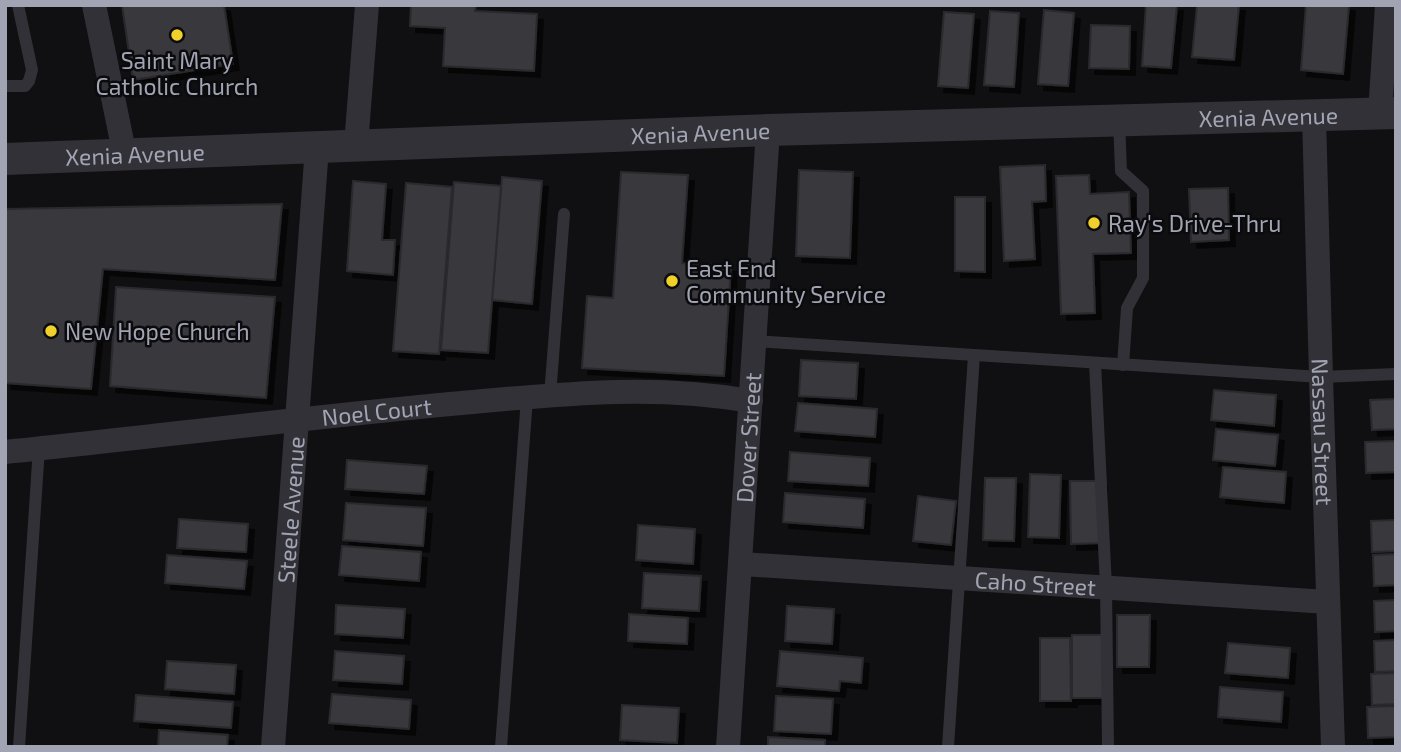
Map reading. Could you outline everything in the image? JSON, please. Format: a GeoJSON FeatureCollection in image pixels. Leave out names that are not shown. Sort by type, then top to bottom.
{"type":"FeatureCollection","features":[{"type":"Feature","properties":{"kind":"street"},"geometry":{"type":"LineString","coordinates":[[94,5],[125,156]]}},
{"type":"Feature","properties":{"kind":"street"},"geometry":{"type":"LineString","coordinates":[[356,145],[367,5]]}},
{"type":"Feature","properties":{"kind":"street"},"geometry":{"type":"LineString","coordinates":[[1387,5],[1388,113]]}},
{"type":"Feature","properties":{"kind":"street","name":"Xenia Avenue"},"geometry":{"type":"LineString","coordinates":[[5,159],[768,130],[1388,113]]}},
{"type":"Feature","properties":{"kind":"street","name":"Nassau Street"},"geometry":{"type":"LineString","coordinates":[[1314,115],[1333,747]]}},
{"type":"Feature","properties":{"kind":"street","name":"Dover Street"},"geometry":{"type":"LineString","coordinates":[[728,747],[742,564],[768,130]]}},
{"type":"Feature","properties":{"kind":"street","name":"Steele Avenue"},"geometry":{"type":"LineString","coordinates":[[273,747],[317,147]]}},
{"type":"Feature","properties":{"kind":"street","name":"Noel Court"},"geometry":{"type":"LineString","coordinates":[[5,452],[297,418],[634,390],[705,393],[751,401]]}},
{"type":"Feature","properties":{"kind":"street","name":"Caho Street"},"geometry":{"type":"LineString","coordinates":[[742,564],[1328,602]]}},
{"type":"Feature","properties":{"kind":"lane"},"geometry":{"type":"LineString","coordinates":[[5,86],[24,86],[29,81],[32,70],[18,5]]}},
{"type":"Feature","properties":{"kind":"lane"},"geometry":{"type":"LineString","coordinates":[[1119,120],[1121,171],[1143,191],[1143,278],[1127,307],[1123,365]]}},
{"type":"Feature","properties":{"kind":"lane"},"geometry":{"type":"LineString","coordinates":[[501,747],[538,397],[564,214]]}},
{"type":"Feature","properties":{"kind":"lane"},"geometry":{"type":"LineString","coordinates":[[755,341],[1321,377],[1396,374]]}},
{"type":"Feature","properties":{"kind":"lane"},"geometry":{"type":"LineString","coordinates":[[948,747],[974,355]]}},
{"type":"Feature","properties":{"kind":"lane"},"geometry":{"type":"LineString","coordinates":[[1096,363],[1106,587],[1108,747]]}},
{"type":"Feature","properties":{"kind":"lane"},"geometry":{"type":"LineString","coordinates":[[19,747],[38,448]]}},
{"type":"Feature","properties":{"kind":"building","name":"Saint Mary Catholic Church"},"geometry":{"type":"Polygon","coordinates":[[[122,5],[224,5],[233,64],[133,80],[122,5]]]}},
{"type":"Feature","properties":{"kind":"building"},"geometry":{"type":"Polygon","coordinates":[[[411,5],[476,5],[475,11],[537,14],[534,71],[443,66],[445,28],[410,26],[411,5]]]}},
{"type":"Feature","properties":{"kind":"building"},"geometry":{"type":"Polygon","coordinates":[[[1146,5],[1177,5],[1171,68],[1142,66],[1146,5]]]}},
{"type":"Feature","properties":{"kind":"building"},"geometry":{"type":"Polygon","coordinates":[[[1197,5],[1239,5],[1234,60],[1192,57],[1197,5]]]}},
{"type":"Feature","properties":{"kind":"building"},"geometry":{"type":"Polygon","coordinates":[[[1306,5],[1349,5],[1343,74],[1301,70],[1306,5]]]}},
{"type":"Feature","properties":{"kind":"building"},"geometry":{"type":"Polygon","coordinates":[[[1044,10],[1074,13],[1068,86],[1038,84],[1044,10]]]}},
{"type":"Feature","properties":{"kind":"building"},"geometry":{"type":"Polygon","coordinates":[[[990,11],[1019,13],[1014,87],[984,85],[990,11]]]}},
{"type":"Feature","properties":{"kind":"building"},"geometry":{"type":"Polygon","coordinates":[[[944,12],[974,14],[968,88],[938,86],[944,12]]]}},
{"type":"Feature","properties":{"kind":"building"},"geometry":{"type":"Polygon","coordinates":[[[1091,25],[1130,26],[1129,69],[1089,68],[1091,25]]]}},
{"type":"Feature","properties":{"kind":"building"},"geometry":{"type":"Polygon","coordinates":[[[1045,165],[1046,201],[1032,202],[1035,259],[1004,261],[1000,167],[1045,165]]]}},
{"type":"Feature","properties":{"kind":"building"},"geometry":{"type":"Polygon","coordinates":[[[799,170],[853,172],[850,258],[796,256],[799,170]]]}},
{"type":"Feature","properties":{"kind":"building","name":"East End Community Service"},"geometry":{"type":"Polygon","coordinates":[[[621,172],[688,175],[682,263],[731,266],[724,376],[582,368],[587,296],[613,298],[621,172]]]}},
{"type":"Feature","properties":{"kind":"building","name":"Ray's Drive-Thru"},"geometry":{"type":"Polygon","coordinates":[[[1089,175],[1090,194],[1129,192],[1131,253],[1093,254],[1095,313],[1061,314],[1056,176],[1089,175]]]}},
{"type":"Feature","properties":{"kind":"building"},"geometry":{"type":"Polygon","coordinates":[[[502,177],[542,181],[532,304],[492,300],[502,177]]]}},
{"type":"Feature","properties":{"kind":"building"},"geometry":{"type":"Polygon","coordinates":[[[353,181],[386,184],[382,240],[395,240],[393,275],[347,271],[353,181]]]}},
{"type":"Feature","properties":{"kind":"building"},"geometry":{"type":"Polygon","coordinates":[[[454,182],[501,186],[488,353],[441,350],[454,182]]]}},
{"type":"Feature","properties":{"kind":"building"},"geometry":{"type":"Polygon","coordinates":[[[406,183],[452,187],[439,354],[393,351],[406,183]]]}},
{"type":"Feature","properties":{"kind":"building"},"geometry":{"type":"Polygon","coordinates":[[[1228,188],[1229,240],[1191,242],[1189,189],[1228,188]]]}},
{"type":"Feature","properties":{"kind":"building"},"geometry":{"type":"Polygon","coordinates":[[[955,197],[985,197],[985,272],[955,271],[955,197]]]}},
{"type":"Feature","properties":{"kind":"building","name":"New Hope Church"},"geometry":{"type":"Polygon","coordinates":[[[282,204],[275,280],[103,269],[91,389],[5,383],[5,209],[282,204]]]}},
{"type":"Feature","properties":{"kind":"building"},"geometry":{"type":"Polygon","coordinates":[[[116,287],[275,297],[266,398],[110,386],[116,287]]]}},
{"type":"Feature","properties":{"kind":"building"},"geometry":{"type":"Polygon","coordinates":[[[801,360],[858,363],[856,399],[799,396],[801,360]]]}},
{"type":"Feature","properties":{"kind":"building"},"geometry":{"type":"Polygon","coordinates":[[[1214,390],[1276,395],[1274,426],[1211,420],[1214,390]]]}},
{"type":"Feature","properties":{"kind":"building"},"geometry":{"type":"Polygon","coordinates":[[[1396,399],[1396,429],[1372,430],[1370,400],[1396,399]]]}},
{"type":"Feature","properties":{"kind":"building"},"geometry":{"type":"Polygon","coordinates":[[[798,403],[877,409],[875,437],[795,431],[798,403]]]}},
{"type":"Feature","properties":{"kind":"building"},"geometry":{"type":"Polygon","coordinates":[[[1216,429],[1278,435],[1275,466],[1213,460],[1216,429]]]}},
{"type":"Feature","properties":{"kind":"building"},"geometry":{"type":"Polygon","coordinates":[[[1396,441],[1396,472],[1366,473],[1365,442],[1396,441]]]}},
{"type":"Feature","properties":{"kind":"building"},"geometry":{"type":"Polygon","coordinates":[[[790,452],[870,458],[868,486],[788,481],[790,452]]]}},
{"type":"Feature","properties":{"kind":"building"},"geometry":{"type":"Polygon","coordinates":[[[347,460],[427,466],[424,494],[345,489],[347,460]]]}},
{"type":"Feature","properties":{"kind":"building"},"geometry":{"type":"Polygon","coordinates":[[[1223,467],[1286,472],[1284,503],[1220,497],[1223,467]]]}},
{"type":"Feature","properties":{"kind":"building"},"geometry":{"type":"Polygon","coordinates":[[[1030,474],[1061,475],[1059,538],[1028,537],[1030,474]]]}},
{"type":"Feature","properties":{"kind":"building"},"geometry":{"type":"Polygon","coordinates":[[[985,478],[1016,478],[1014,541],[983,540],[985,478]]]}},
{"type":"Feature","properties":{"kind":"building"},"geometry":{"type":"Polygon","coordinates":[[[1070,481],[1101,481],[1102,543],[1071,544],[1070,481]]]}},
{"type":"Feature","properties":{"kind":"building"},"geometry":{"type":"Polygon","coordinates":[[[785,493],[865,499],[863,528],[783,522],[785,493]]]}},
{"type":"Feature","properties":{"kind":"building"},"geometry":{"type":"Polygon","coordinates":[[[918,496],[956,501],[951,545],[913,541],[918,496]]]}},
{"type":"Feature","properties":{"kind":"building"},"geometry":{"type":"Polygon","coordinates":[[[346,503],[426,508],[423,546],[343,540],[346,503]]]}},
{"type":"Feature","properties":{"kind":"building"},"geometry":{"type":"Polygon","coordinates":[[[179,519],[248,524],[246,552],[177,548],[179,519]]]}},
{"type":"Feature","properties":{"kind":"building"},"geometry":{"type":"Polygon","coordinates":[[[1396,520],[1396,551],[1372,552],[1371,521],[1396,520]]]}},
{"type":"Feature","properties":{"kind":"building"},"geometry":{"type":"Polygon","coordinates":[[[638,525],[695,529],[693,564],[636,560],[638,525]]]}},
{"type":"Feature","properties":{"kind":"building"},"geometry":{"type":"Polygon","coordinates":[[[342,546],[421,552],[419,581],[339,575],[342,546]]]}},
{"type":"Feature","properties":{"kind":"building"},"geometry":{"type":"Polygon","coordinates":[[[1396,554],[1396,585],[1374,586],[1373,555],[1396,554]]]}},
{"type":"Feature","properties":{"kind":"building"},"geometry":{"type":"Polygon","coordinates":[[[167,555],[247,561],[244,589],[165,583],[167,555]]]}},
{"type":"Feature","properties":{"kind":"building"},"geometry":{"type":"Polygon","coordinates":[[[644,573],[701,576],[699,611],[642,608],[644,573]]]}},
{"type":"Feature","properties":{"kind":"building"},"geometry":{"type":"Polygon","coordinates":[[[1396,600],[1396,631],[1375,632],[1374,601],[1396,600]]]}},
{"type":"Feature","properties":{"kind":"building"},"geometry":{"type":"Polygon","coordinates":[[[336,605],[405,609],[403,638],[335,634],[336,605]]]}},
{"type":"Feature","properties":{"kind":"building"},"geometry":{"type":"Polygon","coordinates":[[[787,606],[834,609],[832,644],[785,641],[787,606]]]}},
{"type":"Feature","properties":{"kind":"building"},"geometry":{"type":"Polygon","coordinates":[[[629,614],[688,618],[687,644],[628,641],[629,614]]]}},
{"type":"Feature","properties":{"kind":"building"},"geometry":{"type":"Polygon","coordinates":[[[1117,615],[1150,615],[1149,667],[1117,667],[1117,615]]]}},
{"type":"Feature","properties":{"kind":"building"},"geometry":{"type":"Polygon","coordinates":[[[1072,635],[1103,635],[1103,698],[1072,698],[1072,635]]]}},
{"type":"Feature","properties":{"kind":"building"},"geometry":{"type":"Polygon","coordinates":[[[1040,638],[1070,638],[1071,701],[1040,701],[1040,638]]]}},
{"type":"Feature","properties":{"kind":"building"},"geometry":{"type":"Polygon","coordinates":[[[1396,640],[1396,671],[1375,672],[1374,641],[1396,640]]]}},
{"type":"Feature","properties":{"kind":"building"},"geometry":{"type":"Polygon","coordinates":[[[1228,643],[1290,648],[1288,678],[1225,673],[1228,643]]]}},
{"type":"Feature","properties":{"kind":"building"},"geometry":{"type":"Polygon","coordinates":[[[335,651],[404,656],[402,684],[333,680],[335,651]]]}},
{"type":"Feature","properties":{"kind":"building"},"geometry":{"type":"Polygon","coordinates":[[[780,651],[863,658],[861,683],[840,681],[839,691],[777,686],[780,651]]]}},
{"type":"Feature","properties":{"kind":"building"},"geometry":{"type":"Polygon","coordinates":[[[167,661],[236,665],[234,694],[165,689],[167,661]]]}},
{"type":"Feature","properties":{"kind":"building"},"geometry":{"type":"Polygon","coordinates":[[[1396,673],[1396,704],[1372,705],[1371,674],[1396,673]]]}},
{"type":"Feature","properties":{"kind":"building"},"geometry":{"type":"Polygon","coordinates":[[[1220,687],[1283,692],[1281,722],[1218,717],[1220,687]]]}},
{"type":"Feature","properties":{"kind":"building"},"geometry":{"type":"Polygon","coordinates":[[[332,694],[411,700],[409,729],[329,723],[332,694]]]}},
{"type":"Feature","properties":{"kind":"building"},"geometry":{"type":"Polygon","coordinates":[[[136,695],[233,702],[231,728],[134,721],[136,695]]]}},
{"type":"Feature","properties":{"kind":"building"},"geometry":{"type":"Polygon","coordinates":[[[776,696],[833,699],[831,734],[774,731],[776,696]]]}},
{"type":"Feature","properties":{"kind":"building"},"geometry":{"type":"Polygon","coordinates":[[[622,705],[679,708],[677,743],[620,740],[622,705]]]}},
{"type":"Feature","properties":{"kind":"building"},"geometry":{"type":"Polygon","coordinates":[[[1396,706],[1396,737],[1368,738],[1367,707],[1396,706]]]}},
{"type":"Feature","properties":{"kind":"building"},"geometry":{"type":"Polygon","coordinates":[[[159,730],[228,735],[227,747],[158,747],[159,730]]]}},
{"type":"Feature","properties":{"kind":"building"},"geometry":{"type":"Polygon","coordinates":[[[768,737],[825,740],[825,747],[768,747],[768,737]]]}},
{"type":"Feature","properties":{"kind":"place","name":"Saint Mary Catholic Church"},"geometry":{"type":"Point","coordinates":[177,35]}},
{"type":"Feature","properties":{"kind":"place","name":"Ray's Drive-Thru"},"geometry":{"type":"Point","coordinates":[1094,223]}},
{"type":"Feature","properties":{"kind":"place","name":"East End Community Service"},"geometry":{"type":"Point","coordinates":[672,281]}},
{"type":"Feature","properties":{"kind":"place","name":"New Hope Church"},"geometry":{"type":"Point","coordinates":[51,331]}}]}
